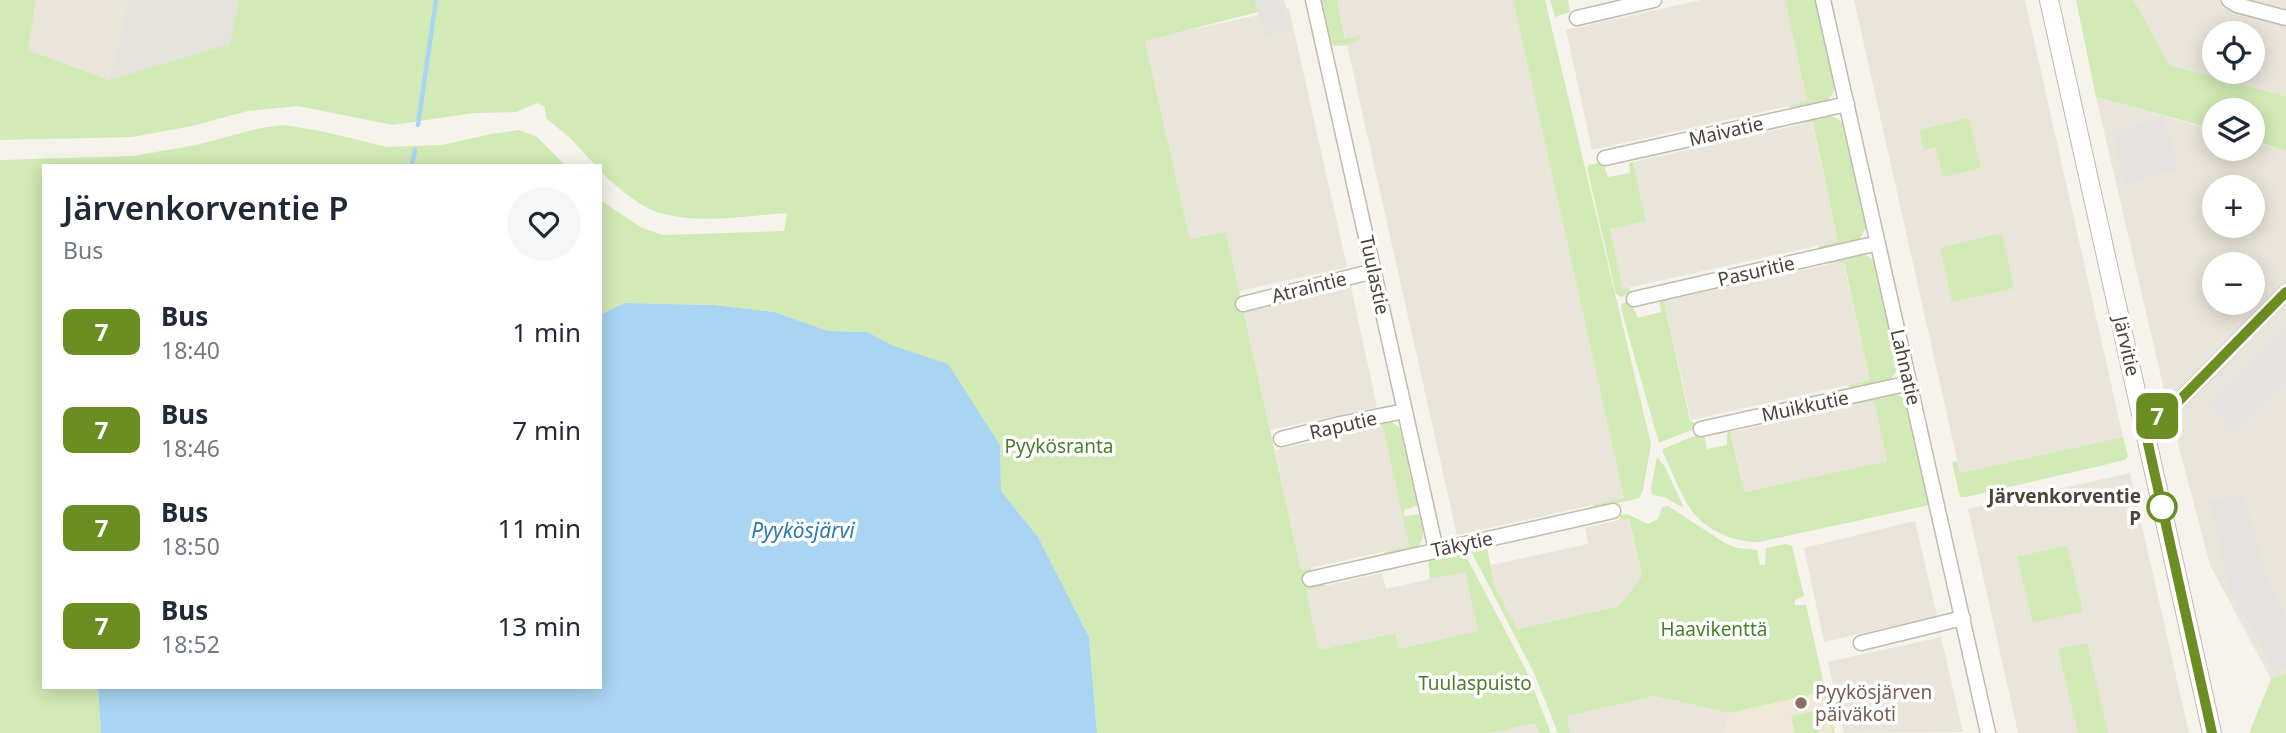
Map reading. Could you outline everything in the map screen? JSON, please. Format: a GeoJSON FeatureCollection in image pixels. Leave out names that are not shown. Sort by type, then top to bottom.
{"type":"FeatureCollection","features":[{"type":"Feature","properties":{"kind":"street","name":"Tuulastie"},"geometry":{"type":"LineString","coordinates":[[1312,0],[1436,550]]}},
{"type":"Feature","properties":{"kind":"street"},"geometry":{"type":"LineString","coordinates":[[1577,18],[1654,0]]}},
{"type":"Feature","properties":{"kind":"street","name":"Lahnatie"},"geometry":{"type":"LineString","coordinates":[[1824,0],[1988,733]]}},
{"type":"Feature","properties":{"kind":"street","name":"Järvitie"},"geometry":{"type":"LineString","coordinates":[[2049,0],[2212,733]]}},
{"type":"Feature","properties":{"kind":"street"},"geometry":{"type":"LineString","coordinates":[[2229,0],[2237,5],[2286,18]]}},
{"type":"Feature","properties":{"kind":"street","name":"Maivatie"},"geometry":{"type":"LineString","coordinates":[[1605,158],[1847,104]]}},
{"type":"Feature","properties":{"kind":"street","name":"Pasuritie"},"geometry":{"type":"LineString","coordinates":[[1634,299],[1878,243]]}},
{"type":"Feature","properties":{"kind":"street","name":"Atraintie"},"geometry":{"type":"LineString","coordinates":[[1243,304],[1374,271]]}},
{"type":"Feature","properties":{"kind":"street"},"geometry":{"type":"LineString","coordinates":[[2143,421],[2170,410],[2286,292]]}},
{"type":"Feature","properties":{"kind":"street","name":"Muikkutie"},"geometry":{"type":"LineString","coordinates":[[1701,429],[1910,383]]}},
{"type":"Feature","properties":{"kind":"street","name":"Raputie"},"geometry":{"type":"LineString","coordinates":[[1281,439],[1405,411]]}},
{"type":"Feature","properties":{"kind":"street","name":"Täkytie"},"geometry":{"type":"LineString","coordinates":[[1310,579],[1613,511]]}},
{"type":"Feature","properties":{"kind":"street"},"geometry":{"type":"LineString","coordinates":[[1861,643],[1963,618]]}},
{"type":"Feature","properties":{"kind":"shaded area"},"geometry":{"type":"Polygon","coordinates":[[[36,0],[128,0],[109,80],[28,50],[36,0]]]}},
{"type":"Feature","properties":{"kind":"shaded area"},"geometry":{"type":"Polygon","coordinates":[[[128,0],[239,0],[231,44],[109,80],[128,0]]]}},
{"type":"Feature","properties":{"kind":"shaded area"},"geometry":{"type":"Polygon","coordinates":[[[1255,0],[1284,0],[1291,30],[1264,36],[1255,0]]]}},
{"type":"Feature","properties":{"kind":"shaded area"},"geometry":{"type":"Polygon","coordinates":[[[1337,0],[1513,0],[1624,498],[1457,535],[1337,0]]]}},
{"type":"Feature","properties":{"kind":"shaded area"},"geometry":{"type":"Polygon","coordinates":[[[1701,0],[1785,0],[1807,102],[1592,150],[1566,30],[1701,0]]]}},
{"type":"Feature","properties":{"kind":"shaded area"},"geometry":{"type":"Polygon","coordinates":[[[1854,0],[2025,0],[2123,437],[1960,473],[1854,0]]]}},
{"type":"Feature","properties":{"kind":"shaded area"},"geometry":{"type":"Polygon","coordinates":[[[2134,0],[2286,0],[2286,96],[2241,84],[2265,84],[2265,21],[2202,21],[2202,74],[2169,65],[2134,0]]]}},
{"type":"Feature","properties":{"kind":"shaded area"},"geometry":{"type":"Polygon","coordinates":[[[1289,8],[1347,267],[1239,291],[1226,232],[1190,239],[1145,40],[1289,8]]]}},
{"type":"Feature","properties":{"kind":"shaded area"},"geometry":{"type":"Polygon","coordinates":[[[2096,97],[2202,127],[2202,161],[2265,161],[2265,145],[2286,151],[2286,673],[2271,679],[2210,565],[2166,398],[2096,97]]]}},
{"type":"Feature","properties":{"kind":"shaded area"},"geometry":{"type":"Polygon","coordinates":[[[2164,118],[2178,169],[2124,184],[2113,134],[2117,130],[2164,118]]]}},
{"type":"Feature","properties":{"kind":"shaded area"},"geometry":{"type":"Polygon","coordinates":[[[1812,122],[1838,241],[1623,289],[1610,229],[1646,221],[1633,162],[1812,122]]]}},
{"type":"Feature","properties":{"kind":"shaded area"},"geometry":{"type":"Polygon","coordinates":[[[1843,261],[1870,380],[1691,420],[1664,301],[1843,261]]]}},
{"type":"Feature","properties":{"kind":"shaded area"},"geometry":{"type":"Polygon","coordinates":[[[1351,287],[1377,407],[1270,430],[1244,311],[1351,287]]]}},
{"type":"Feature","properties":{"kind":"shaded area"},"geometry":{"type":"Polygon","coordinates":[[[2286,325],[2286,380],[2234,433],[2208,403],[2286,325]]]}},
{"type":"Feature","properties":{"kind":"shaded area"},"geometry":{"type":"Polygon","coordinates":[[[1874,401],[1887,461],[1744,492],[1731,432],[1874,401]]]}},
{"type":"Feature","properties":{"kind":"shaded area"},"geometry":{"type":"Polygon","coordinates":[[[1383,426],[1409,546],[1301,570],[1275,450],[1383,426]]]}},
{"type":"Feature","properties":{"kind":"shaded area"},"geometry":{"type":"Polygon","coordinates":[[[2130,473],[2189,733],[2018,733],[1968,509],[2130,473]]]}},
{"type":"Feature","properties":{"kind":"shaded area"},"geometry":{"type":"Polygon","coordinates":[[[2244,493],[2266,576],[2286,615],[2286,666],[2275,673],[2229,588],[2209,501],[2244,493]]]}},
{"type":"Feature","properties":{"kind":"shaded area"},"geometry":{"type":"Polygon","coordinates":[[[1628,518],[1642,576],[1619,606],[1516,629],[1495,587],[1491,565],[1588,544],[1585,528],[1628,518]]]}},
{"type":"Feature","properties":{"kind":"shaded area"},"geometry":{"type":"Polygon","coordinates":[[[1915,521],[1937,616],[1824,642],[1804,548],[1915,521]]]}},
{"type":"Feature","properties":{"kind":"shaded area"},"geometry":{"type":"Polygon","coordinates":[[[1465,571],[1478,631],[1399,649],[1394,633],[1319,650],[1306,590],[1382,573],[1386,589],[1465,571]]]}},
{"type":"Feature","properties":{"kind":"shaded area"},"geometry":{"type":"Polygon","coordinates":[[[1941,637],[1963,732],[1844,733],[1828,662],[1941,637]]]}},
{"type":"Feature","properties":{"kind":"shaded area","name":"Pyykösjärven päiväkoti"},"geometry":{"type":"Polygon","coordinates":[[[1823,692],[1832,733],[1724,733],[1729,713],[1823,692]]]}},
{"type":"Feature","properties":{"kind":"shaded area"},"geometry":{"type":"Polygon","coordinates":[[[1655,696],[1729,713],[1724,733],[1570,733],[1566,716],[1655,696]]]}},
{"type":"Feature","properties":{"kind":"shaded area"},"geometry":{"type":"Polygon","coordinates":[[[1535,723],[1540,733],[1490,733],[1535,723]]]}},
{"type":"Feature","properties":{"kind":"green space"},"geometry":{"type":"Polygon","coordinates":[[[0,0],[36,0],[28,50],[109,80],[230,44],[239,0],[1255,0],[1258,12],[1145,41],[1190,239],[1226,232],[1301,570],[1311,568],[1312,572],[1309,574],[1326,586],[1306,590],[1319,650],[1395,633],[1399,649],[1478,631],[1465,572],[1430,579],[1428,559],[1461,551],[1526,670],[1551,733],[1540,733],[1535,723],[1490,733],[1097,733],[1089,637],[1038,537],[1001,491],[1000,445],[894,346],[867,332],[828,331],[774,312],[714,305],[624,303],[602,314],[602,201],[642,228],[663,235],[784,231],[787,213],[705,219],[673,216],[650,209],[605,176],[602,173],[602,164],[594,164],[569,137],[546,118],[545,107],[537,103],[516,112],[474,113],[393,125],[298,106],[248,111],[192,126],[132,137],[0,140],[0,0]]]}},
{"type":"Feature","properties":{"kind":"green space"},"geometry":{"type":"Polygon","coordinates":[[[1321,0],[1337,0],[1345,39],[1360,36],[1358,40],[1345,45],[1331,44],[1321,0]]]}},
{"type":"Feature","properties":{"kind":"green space"},"geometry":{"type":"Polygon","coordinates":[[[1513,0],[1545,0],[1651,444],[1643,490],[1639,498],[1595,509],[1592,505],[1624,498],[1513,0]]]}},
{"type":"Feature","properties":{"kind":"green space"},"geometry":{"type":"Polygon","coordinates":[[[1550,0],[1568,0],[1570,12],[1555,17],[1550,0]]]}},
{"type":"Feature","properties":{"kind":"green space"},"geometry":{"type":"Polygon","coordinates":[[[1785,0],[1816,0],[1835,88],[1823,102],[1792,110],[1788,106],[1807,101],[1785,0]]]}},
{"type":"Feature","properties":{"kind":"green space"},"geometry":{"type":"Polygon","coordinates":[[[2076,0],[2134,0],[2169,65],[2202,74],[2202,84],[2241,84],[2286,96],[2286,151],[2265,144],[2265,98],[2202,98],[2202,126],[2096,97],[2076,0]]]}},
{"type":"Feature","properties":{"kind":"green space"},"geometry":{"type":"Polygon","coordinates":[[[1829,114],[1844,123],[1867,227],[1859,240],[1820,250],[1818,246],[1838,241],[1813,124],[1791,125],[1793,122],[1829,114]]]}},
{"type":"Feature","properties":{"kind":"green space"},"geometry":{"type":"Polygon","coordinates":[[[1969,118],[1981,168],[1943,177],[1936,147],[1924,150],[1919,130],[1969,118]]]}},
{"type":"Feature","properties":{"kind":"green space"},"geometry":{"type":"Polygon","coordinates":[[[284,125],[387,147],[442,145],[519,130],[537,137],[564,164],[42,164],[42,689],[98,689],[101,733],[0,733],[0,160],[133,156],[196,145],[261,128],[284,125]]]}},
{"type":"Feature","properties":{"kind":"green space"},"geometry":{"type":"Polygon","coordinates":[[[1603,162],[1608,177],[1630,173],[1629,163],[1633,162],[1646,221],[1610,229],[1623,289],[1629,288],[1631,293],[1621,297],[1616,294],[1587,168],[1589,165],[1603,162]]]}},
{"type":"Feature","properties":{"kind":"green space"},"geometry":{"type":"Polygon","coordinates":[[[2002,233],[2014,288],[1952,302],[1940,248],[2002,233]]]}},
{"type":"Feature","properties":{"kind":"green space"},"geometry":{"type":"Polygon","coordinates":[[[1860,253],[1876,263],[1899,368],[1887,382],[1850,389],[1848,385],[1870,380],[1844,262],[1823,264],[1824,261],[1860,253]]]}},
{"type":"Feature","properties":{"kind":"green space"},"geometry":{"type":"Polygon","coordinates":[[[1668,297],[1669,300],[1664,302],[1690,420],[1697,425],[1696,428],[1659,443],[1621,309],[1622,304],[1630,301],[1638,318],[1661,312],[1659,300],[1668,297]]]}},
{"type":"Feature","properties":{"kind":"green space"},"geometry":{"type":"Polygon","coordinates":[[[1889,392],[1896,393],[1905,400],[1929,505],[1751,542],[1713,530],[1698,518],[1684,497],[1663,452],[1663,449],[1701,433],[1704,435],[1707,449],[1727,445],[1727,434],[1730,430],[1744,492],[1887,461],[1874,401],[1853,403],[1889,392]]]}},
{"type":"Feature","properties":{"kind":"green space"},"geometry":{"type":"Polygon","coordinates":[[[1382,422],[1394,423],[1402,432],[1419,505],[1404,510],[1404,516],[1420,514],[1423,532],[1417,548],[1386,555],[1384,552],[1409,546],[1382,422]]]}},
{"type":"Feature","properties":{"kind":"green space"},"geometry":{"type":"Polygon","coordinates":[[[2123,437],[2128,456],[2125,460],[1966,497],[1961,497],[1959,493],[1952,462],[1957,461],[1960,473],[2123,437]]]}},
{"type":"Feature","properties":{"kind":"green space"},"geometry":{"type":"Polygon","coordinates":[[[1657,457],[1665,467],[1684,508],[1664,497],[1652,495],[1657,457]]]}},
{"type":"Feature","properties":{"kind":"green space","name":"Haavikenttä"},"geometry":{"type":"Polygon","coordinates":[[[1668,506],[1725,543],[1737,548],[1757,550],[1760,565],[1765,565],[1766,548],[1786,544],[1792,546],[1804,596],[1795,600],[1795,605],[1806,605],[1835,733],[1832,733],[1823,692],[1729,713],[1655,696],[1567,716],[1570,733],[1558,733],[1534,673],[1471,551],[1483,546],[1487,548],[1495,587],[1517,629],[1619,606],[1642,576],[1629,519],[1620,520],[1620,515],[1627,514],[1648,524],[1658,519],[1662,507],[1668,506]]]}},
{"type":"Feature","properties":{"kind":"green space"},"geometry":{"type":"Polygon","coordinates":[[[2067,545],[2083,611],[2033,623],[2017,557],[2067,545]]]}},
{"type":"Feature","properties":{"kind":"green space"},"geometry":{"type":"Polygon","coordinates":[[[2087,643],[2108,733],[2078,733],[2058,649],[2087,643]]]}},
{"type":"Feature","properties":{"kind":"green space"},"geometry":{"type":"Polygon","coordinates":[[[2286,673],[2286,733],[2249,733],[2271,679],[2286,673]]]}},
{"type":"Feature","properties":{"kind":"green space"},"geometry":{"type":"Polygon","coordinates":[[[1814,711],[1819,733],[1795,733],[1791,716],[1814,711]]]}},
{"type":"Feature","properties":{"kind":"water","name":"Pyykösjärvi"},"geometry":{"type":"Polygon","coordinates":[[[624,303],[714,305],[774,312],[828,331],[867,332],[894,346],[948,364],[1000,445],[1001,491],[1038,537],[1089,637],[1097,733],[101,733],[98,689],[602,689],[602,314],[624,303]]]}},
{"type":"Feature","properties":{"kind":"waterway"},"geometry":{"type":"LineString","coordinates":[[418,125],[436,0]]}},
{"type":"Feature","properties":{"kind":"waterway"},"geometry":{"type":"LineString","coordinates":[[412,164],[415,150]]}},
{"type":"Feature","properties":{"kind":"bus line","name":"7"},"geometry":{"type":"LineString","coordinates":[[2212,733],[2143,421],[2170,410],[2286,292]]}},
{"type":"Feature","properties":{"kind":"place","name":"Järvenkorventie P"},"geometry":{"type":"Point","coordinates":[2162,507]}},
{"type":"Feature","properties":{"kind":"place","name":"Pyykösjärven päiväkoti"},"geometry":{"type":"Point","coordinates":[1801,703]}},
{"type":"Feature","properties":{"kind":"park label","name":"Pyykösranta"},"geometry":{"type":"Point","coordinates":[1059,446]}},
{"type":"Feature","properties":{"kind":"park label","name":"Tuulaspuisto"},"geometry":{"type":"Point","coordinates":[1475,683]}}]}
